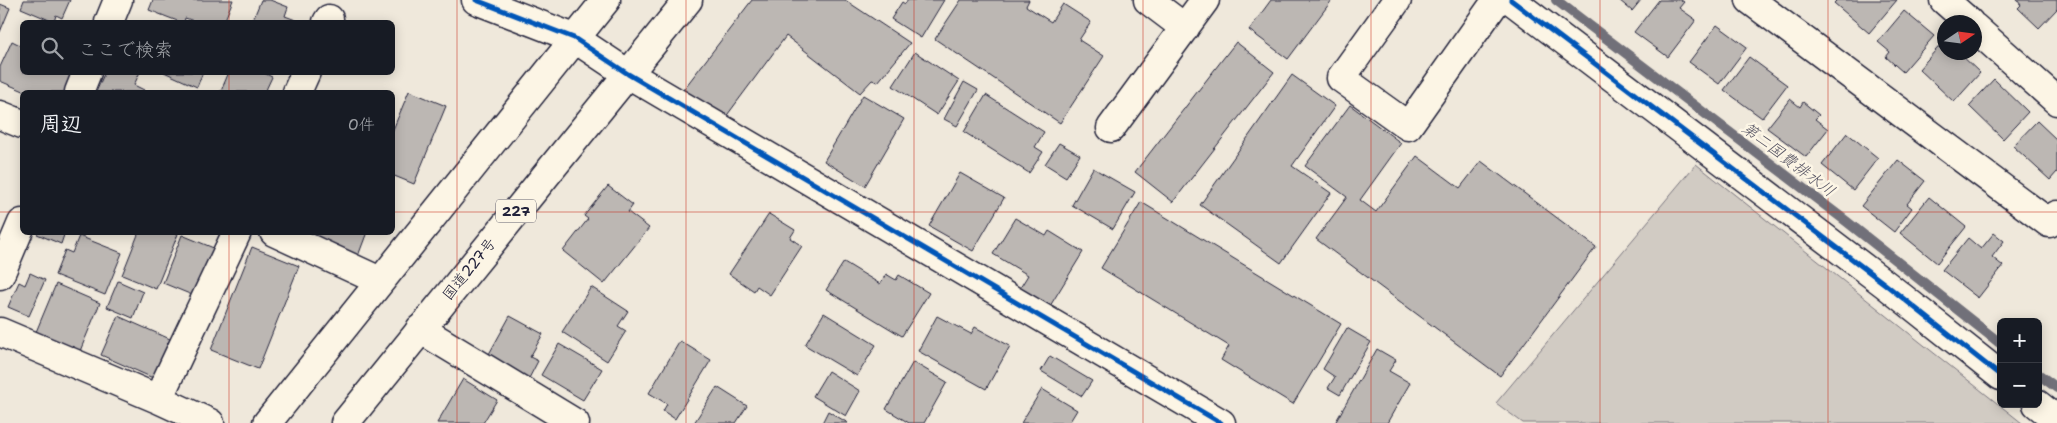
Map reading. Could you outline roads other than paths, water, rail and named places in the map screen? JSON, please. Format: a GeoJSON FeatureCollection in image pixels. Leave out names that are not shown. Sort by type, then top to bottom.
{"type":"FeatureCollection","features":[{"type":"Feature","properties":{"kind":"main road"},"geometry":{"type":"LineString","coordinates":[[110,20],[118,0]]}},
{"type":"Feature","properties":{"kind":"main road"},"geometry":{"type":"LineString","coordinates":[[476,0],[574,38],[628,74],[1216,422]]}},
{"type":"Feature","properties":{"kind":"main road"},"geometry":{"type":"LineString","coordinates":[[267,423],[606,0]]}},
{"type":"Feature","properties":{"kind":"main road","name":"国道227号"},"geometry":{"type":"LineString","coordinates":[[345,423],[420,328],[688,0]]}},
{"type":"Feature","properties":{"kind":"main road"},"geometry":{"type":"LineString","coordinates":[[1148,0],[1184,28]]}},
{"type":"Feature","properties":{"kind":"main road"},"geometry":{"type":"LineString","coordinates":[[1112,128],[1205,0]]}},
{"type":"Feature","properties":{"kind":"main road"},"geometry":{"type":"LineString","coordinates":[[1397,0],[1341,78],[1408,126],[1497,0]]}},
{"type":"Feature","properties":{"kind":"main road"},"geometry":{"type":"LineString","coordinates":[[1511,0],[1885,284],[1997,373]]}},
{"type":"Feature","properties":{"kind":"main road"},"geometry":{"type":"LineString","coordinates":[[1750,0],[2049,224],[2057,215]]}},
{"type":"Feature","properties":{"kind":"main road"},"geometry":{"type":"LineString","coordinates":[[1944,0],[1961,15]]}},
{"type":"Feature","properties":{"kind":"main road"},"geometry":{"type":"LineString","coordinates":[[1982,34],[2057,101]]}},
{"type":"Feature","properties":{"kind":"main road"},"geometry":{"type":"LineString","coordinates":[[80,90],[87,75]]}},
{"type":"Feature","properties":{"kind":"main road"},"geometry":{"type":"LineString","coordinates":[[298,90],[305,75]]}},
{"type":"Feature","properties":{"kind":"main road"},"geometry":{"type":"LineString","coordinates":[[0,115],[20,123]]}},
{"type":"Feature","properties":{"kind":"main road"},"geometry":{"type":"LineString","coordinates":[[0,275],[20,228]]}},
{"type":"Feature","properties":{"kind":"main road"},"geometry":{"type":"LineString","coordinates":[[158,399],[236,235]]}},
{"type":"Feature","properties":{"kind":"main road"},"geometry":{"type":"LineString","coordinates":[[280,235],[380,281]]}},
{"type":"Feature","properties":{"kind":"main road"},"geometry":{"type":"LineString","coordinates":[[420,328],[575,423]]}},
{"type":"Feature","properties":{"kind":"main road"},"geometry":{"type":"LineString","coordinates":[[0,332],[210,423]]}},
{"type":"Feature","properties":{"kind":"main road"},"geometry":{"type":"LineString","coordinates":[[2042,408],[2057,420]]}},
{"type":"Feature","properties":{"kind":"waterway","name":"第二国費排水川"},"geometry":{"type":"LineString","coordinates":[[1556,0],[1846,221],[1997,341]]}},
{"type":"Feature","properties":{"kind":"waterway","name":"第二国費排水川"},"geometry":{"type":"LineString","coordinates":[[2042,377],[2057,388]]}}]}
